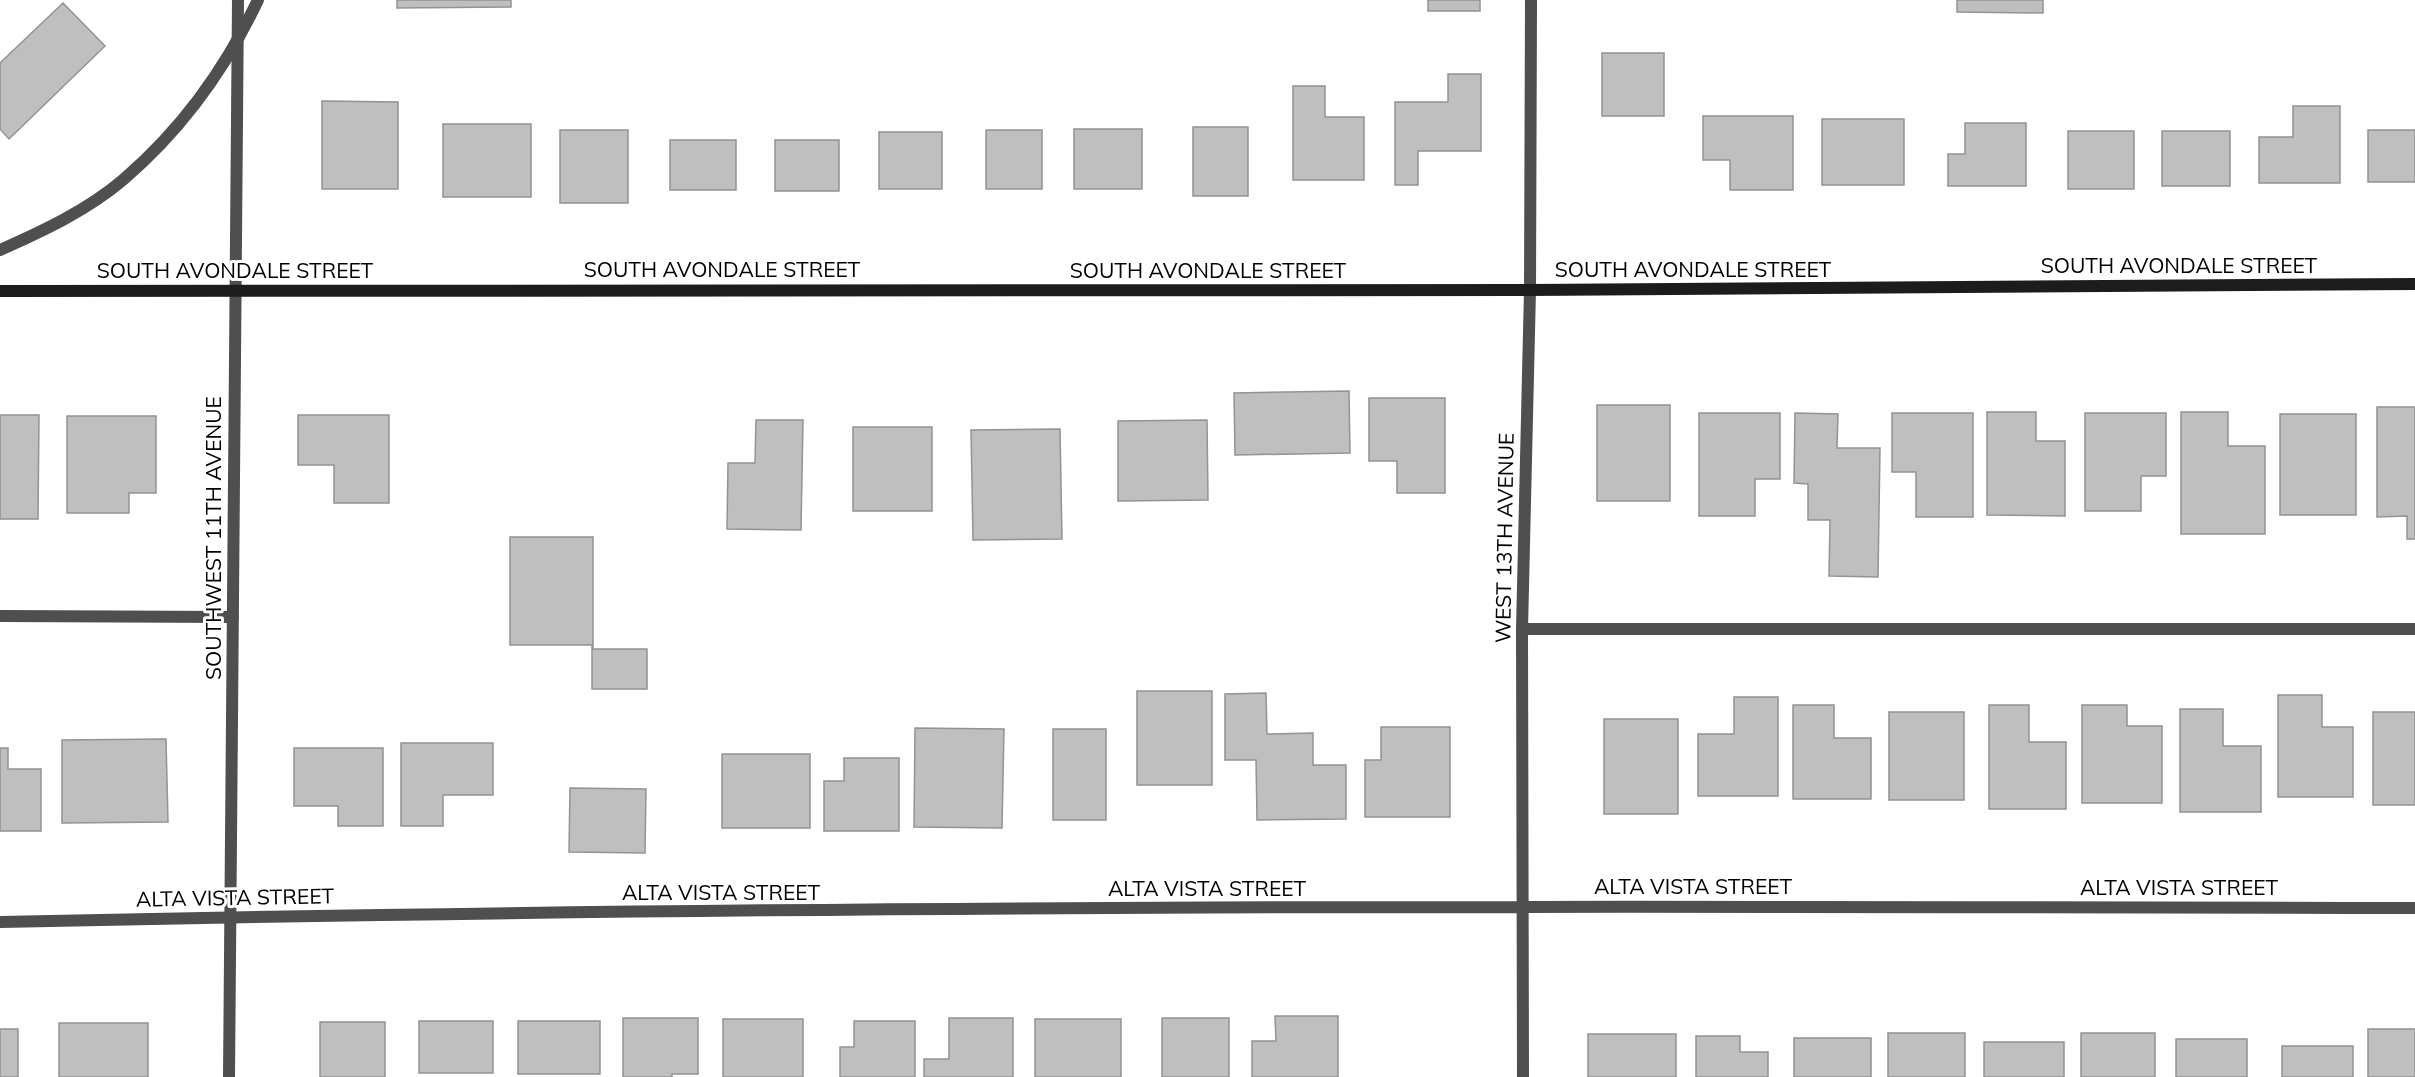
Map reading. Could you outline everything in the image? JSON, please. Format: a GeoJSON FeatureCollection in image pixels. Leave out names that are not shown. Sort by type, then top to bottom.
{"type":"FeatureCollection","features":[{"type":"Feature","properties":{"kind":"main road","name":"SOUTH AVONDALE STREET"},"geometry":{"type":"LineString","coordinates":[[0,291],[1530,290],[2415,284]]}},
{"type":"Feature","properties":{"kind":"street","name":"SOUTHWEST 11TH AVENUE"},"geometry":{"type":"LineString","coordinates":[[229,1077],[238,0]]}},
{"type":"Feature","properties":{"kind":"street"},"geometry":{"type":"LineString","coordinates":[[0,250],[52,227],[123,180],[181,122],[237,45],[258,0]]}},
{"type":"Feature","properties":{"kind":"street","name":"WEST 13TH AVENUE"},"geometry":{"type":"LineString","coordinates":[[1523,1077],[1522,628],[1530,290],[1531,0]]}},
{"type":"Feature","properties":{"kind":"street"},"geometry":{"type":"LineString","coordinates":[[0,616],[233,617]]}},
{"type":"Feature","properties":{"kind":"street"},"geometry":{"type":"LineString","coordinates":[[1522,628],[2415,628]]}},
{"type":"Feature","properties":{"kind":"street","name":"ALTA VISTA STREET"},"geometry":{"type":"LineString","coordinates":[[0,922],[231,917],[1522,906],[2415,908]]}},
{"type":"Feature","properties":{"kind":"building"},"geometry":{"type":"Polygon","coordinates":[[[397,0],[511,0],[511,7],[397,8],[397,0]]]}},
{"type":"Feature","properties":{"kind":"building"},"geometry":{"type":"Polygon","coordinates":[[[1428,0],[1480,0],[1480,11],[1428,11],[1428,0]]]}},
{"type":"Feature","properties":{"kind":"building"},"geometry":{"type":"Polygon","coordinates":[[[1957,0],[2043,0],[2043,13],[1957,12],[1957,0]]]}},
{"type":"Feature","properties":{"kind":"building"},"geometry":{"type":"Polygon","coordinates":[[[63,3],[105,46],[9,139],[0,129],[0,63],[63,3]]]}},
{"type":"Feature","properties":{"kind":"building"},"geometry":{"type":"Polygon","coordinates":[[[1602,53],[1664,53],[1664,116],[1602,116],[1602,53]]]}},
{"type":"Feature","properties":{"kind":"building"},"geometry":{"type":"Polygon","coordinates":[[[1448,74],[1481,74],[1481,151],[1418,151],[1418,185],[1395,185],[1395,102],[1448,102],[1448,74]]]}},
{"type":"Feature","properties":{"kind":"building"},"geometry":{"type":"Polygon","coordinates":[[[1293,86],[1325,86],[1325,117],[1364,117],[1364,180],[1293,180],[1293,86]]]}},
{"type":"Feature","properties":{"kind":"building"},"geometry":{"type":"Polygon","coordinates":[[[322,101],[398,102],[398,189],[322,189],[322,101]]]}},
{"type":"Feature","properties":{"kind":"building"},"geometry":{"type":"Polygon","coordinates":[[[2293,106],[2340,106],[2340,183],[2259,183],[2259,137],[2293,137],[2293,106]]]}},
{"type":"Feature","properties":{"kind":"building"},"geometry":{"type":"Polygon","coordinates":[[[1703,116],[1793,116],[1793,190],[1730,190],[1730,160],[1703,160],[1703,116]]]}},
{"type":"Feature","properties":{"kind":"building"},"geometry":{"type":"Polygon","coordinates":[[[1822,119],[1904,119],[1904,185],[1822,185],[1822,119]]]}},
{"type":"Feature","properties":{"kind":"building"},"geometry":{"type":"Polygon","coordinates":[[[1965,123],[2026,123],[2026,186],[1948,186],[1948,154],[1965,154],[1965,123]]]}},
{"type":"Feature","properties":{"kind":"building"},"geometry":{"type":"Polygon","coordinates":[[[443,124],[531,124],[531,197],[443,197],[443,124]]]}},
{"type":"Feature","properties":{"kind":"building"},"geometry":{"type":"Polygon","coordinates":[[[1193,127],[1248,127],[1248,196],[1193,196],[1193,127]]]}},
{"type":"Feature","properties":{"kind":"building"},"geometry":{"type":"Polygon","coordinates":[[[1074,129],[1142,129],[1142,189],[1074,189],[1074,129]]]}},
{"type":"Feature","properties":{"kind":"building"},"geometry":{"type":"Polygon","coordinates":[[[560,130],[628,130],[628,203],[560,203],[560,130]]]}},
{"type":"Feature","properties":{"kind":"building"},"geometry":{"type":"Polygon","coordinates":[[[986,130],[1042,130],[1042,189],[986,189],[986,130]]]}},
{"type":"Feature","properties":{"kind":"building"},"geometry":{"type":"Polygon","coordinates":[[[2368,130],[2415,130],[2415,182],[2368,182],[2368,130]]]}},
{"type":"Feature","properties":{"kind":"building"},"geometry":{"type":"Polygon","coordinates":[[[2068,131],[2134,131],[2134,189],[2068,189],[2068,131]]]}},
{"type":"Feature","properties":{"kind":"building"},"geometry":{"type":"Polygon","coordinates":[[[2162,131],[2230,131],[2230,186],[2162,186],[2162,131]]]}},
{"type":"Feature","properties":{"kind":"building"},"geometry":{"type":"Polygon","coordinates":[[[879,132],[942,132],[942,189],[879,189],[879,132]]]}},
{"type":"Feature","properties":{"kind":"building"},"geometry":{"type":"Polygon","coordinates":[[[670,140],[736,140],[736,190],[670,190],[670,140]]]}},
{"type":"Feature","properties":{"kind":"building"},"geometry":{"type":"Polygon","coordinates":[[[775,140],[839,140],[839,191],[775,191],[775,140]]]}},
{"type":"Feature","properties":{"kind":"building"},"geometry":{"type":"Polygon","coordinates":[[[1349,391],[1350,453],[1235,455],[1234,393],[1349,391]]]}},
{"type":"Feature","properties":{"kind":"building"},"geometry":{"type":"Polygon","coordinates":[[[1369,398],[1445,398],[1445,493],[1397,493],[1397,461],[1369,461],[1369,398]]]}},
{"type":"Feature","properties":{"kind":"building"},"geometry":{"type":"Polygon","coordinates":[[[1597,405],[1670,405],[1670,501],[1597,501],[1597,405]]]}},
{"type":"Feature","properties":{"kind":"building"},"geometry":{"type":"Polygon","coordinates":[[[2377,407],[2415,407],[2415,539],[2407,539],[2407,516],[2377,517],[2377,407]]]}},
{"type":"Feature","properties":{"kind":"building"},"geometry":{"type":"Polygon","coordinates":[[[1987,412],[2036,412],[2036,441],[2065,441],[2065,516],[1987,515],[1987,412]]]}},
{"type":"Feature","properties":{"kind":"building"},"geometry":{"type":"Polygon","coordinates":[[[2181,412],[2228,412],[2228,446],[2265,446],[2265,534],[2181,534],[2181,412]]]}},
{"type":"Feature","properties":{"kind":"building"},"geometry":{"type":"Polygon","coordinates":[[[1699,413],[1780,413],[1780,479],[1755,479],[1755,516],[1699,516],[1699,413]]]}},
{"type":"Feature","properties":{"kind":"building"},"geometry":{"type":"Polygon","coordinates":[[[1795,413],[1838,414],[1837,448],[1880,448],[1878,577],[1829,576],[1830,520],[1808,520],[1808,484],[1794,483],[1795,413]]]}},
{"type":"Feature","properties":{"kind":"building"},"geometry":{"type":"Polygon","coordinates":[[[1892,413],[1973,413],[1973,517],[1916,517],[1916,472],[1892,472],[1892,413]]]}},
{"type":"Feature","properties":{"kind":"building"},"geometry":{"type":"Polygon","coordinates":[[[2085,413],[2166,413],[2166,476],[2141,476],[2141,511],[2085,511],[2085,413]]]}},
{"type":"Feature","properties":{"kind":"building"},"geometry":{"type":"Polygon","coordinates":[[[2280,414],[2356,414],[2356,515],[2280,515],[2280,414]]]}},
{"type":"Feature","properties":{"kind":"building"},"geometry":{"type":"Polygon","coordinates":[[[0,415],[39,415],[38,519],[0,519],[0,415]]]}},
{"type":"Feature","properties":{"kind":"building"},"geometry":{"type":"Polygon","coordinates":[[[298,415],[389,415],[389,503],[334,503],[334,465],[298,465],[298,415]]]}},
{"type":"Feature","properties":{"kind":"building"},"geometry":{"type":"Polygon","coordinates":[[[67,416],[156,416],[156,493],[129,493],[129,513],[67,513],[67,416]]]}},
{"type":"Feature","properties":{"kind":"building"},"geometry":{"type":"Polygon","coordinates":[[[756,420],[803,420],[801,530],[727,529],[728,463],[755,463],[756,420]]]}},
{"type":"Feature","properties":{"kind":"building"},"geometry":{"type":"Polygon","coordinates":[[[1207,420],[1208,500],[1118,501],[1118,421],[1207,420]]]}},
{"type":"Feature","properties":{"kind":"building"},"geometry":{"type":"Polygon","coordinates":[[[853,427],[932,427],[932,511],[853,511],[853,427]]]}},
{"type":"Feature","properties":{"kind":"building"},"geometry":{"type":"Polygon","coordinates":[[[1060,429],[1062,539],[973,540],[971,430],[1060,429]]]}},
{"type":"Feature","properties":{"kind":"building"},"geometry":{"type":"Polygon","coordinates":[[[510,537],[593,537],[593,649],[647,649],[647,689],[592,689],[592,645],[510,645],[510,537]]]}},
{"type":"Feature","properties":{"kind":"building"},"geometry":{"type":"Polygon","coordinates":[[[1137,691],[1212,691],[1212,785],[1137,785],[1137,691]]]}},
{"type":"Feature","properties":{"kind":"building"},"geometry":{"type":"Polygon","coordinates":[[[1266,693],[1267,734],[1313,733],[1313,765],[1346,765],[1346,819],[1257,820],[1256,760],[1225,760],[1225,694],[1266,693]]]}},
{"type":"Feature","properties":{"kind":"building"},"geometry":{"type":"Polygon","coordinates":[[[2278,695],[2322,695],[2322,727],[2353,727],[2353,797],[2278,797],[2278,695]]]}},
{"type":"Feature","properties":{"kind":"building"},"geometry":{"type":"Polygon","coordinates":[[[1734,697],[1778,697],[1778,796],[1698,796],[1698,734],[1734,734],[1734,697]]]}},
{"type":"Feature","properties":{"kind":"building"},"geometry":{"type":"Polygon","coordinates":[[[1793,705],[1834,705],[1834,738],[1871,738],[1871,799],[1793,799],[1793,705]]]}},
{"type":"Feature","properties":{"kind":"building"},"geometry":{"type":"Polygon","coordinates":[[[1989,705],[2029,705],[2029,742],[2066,742],[2066,809],[1989,809],[1989,705]]]}},
{"type":"Feature","properties":{"kind":"building"},"geometry":{"type":"Polygon","coordinates":[[[2082,705],[2127,705],[2127,726],[2162,726],[2162,803],[2082,803],[2082,705]]]}},
{"type":"Feature","properties":{"kind":"building"},"geometry":{"type":"Polygon","coordinates":[[[2180,709],[2223,709],[2223,746],[2261,746],[2261,812],[2180,812],[2180,709]]]}},
{"type":"Feature","properties":{"kind":"building"},"geometry":{"type":"Polygon","coordinates":[[[1889,712],[1964,712],[1964,800],[1889,800],[1889,712]]]}},
{"type":"Feature","properties":{"kind":"building"},"geometry":{"type":"Polygon","coordinates":[[[2373,712],[2415,712],[2415,805],[2373,805],[2373,712]]]}},
{"type":"Feature","properties":{"kind":"building"},"geometry":{"type":"Polygon","coordinates":[[[1604,719],[1678,719],[1678,814],[1604,814],[1604,719]]]}},
{"type":"Feature","properties":{"kind":"building"},"geometry":{"type":"Polygon","coordinates":[[[1381,727],[1450,727],[1450,817],[1365,817],[1365,760],[1381,760],[1381,727]]]}},
{"type":"Feature","properties":{"kind":"building"},"geometry":{"type":"Polygon","coordinates":[[[915,728],[1004,729],[1002,828],[914,827],[915,728]]]}},
{"type":"Feature","properties":{"kind":"building"},"geometry":{"type":"Polygon","coordinates":[[[1053,729],[1106,729],[1106,820],[1053,820],[1053,729]]]}},
{"type":"Feature","properties":{"kind":"building"},"geometry":{"type":"Polygon","coordinates":[[[166,739],[168,822],[62,823],[62,740],[166,739]]]}},
{"type":"Feature","properties":{"kind":"building"},"geometry":{"type":"Polygon","coordinates":[[[401,743],[493,743],[493,795],[443,795],[443,826],[401,826],[401,743]]]}},
{"type":"Feature","properties":{"kind":"building"},"geometry":{"type":"Polygon","coordinates":[[[0,748],[8,748],[8,769],[41,769],[41,831],[0,831],[0,748]]]}},
{"type":"Feature","properties":{"kind":"building"},"geometry":{"type":"Polygon","coordinates":[[[294,748],[383,748],[383,826],[338,826],[338,806],[294,806],[294,748]]]}},
{"type":"Feature","properties":{"kind":"building"},"geometry":{"type":"Polygon","coordinates":[[[722,754],[810,754],[810,828],[722,828],[722,754]]]}},
{"type":"Feature","properties":{"kind":"building"},"geometry":{"type":"Polygon","coordinates":[[[844,758],[899,758],[899,831],[824,831],[824,781],[844,781],[844,758]]]}},
{"type":"Feature","properties":{"kind":"building"},"geometry":{"type":"Polygon","coordinates":[[[570,788],[646,789],[645,853],[569,852],[570,788]]]}},
{"type":"Feature","properties":{"kind":"building"},"geometry":{"type":"Polygon","coordinates":[[[1275,1016],[1338,1016],[1338,1077],[1252,1077],[1252,1041],[1276,1041],[1275,1016]]]}},
{"type":"Feature","properties":{"kind":"building"},"geometry":{"type":"Polygon","coordinates":[[[623,1018],[698,1018],[698,1074],[672,1074],[672,1077],[623,1077],[623,1018]]]}},
{"type":"Feature","properties":{"kind":"building"},"geometry":{"type":"Polygon","coordinates":[[[949,1018],[1013,1018],[1013,1077],[924,1077],[924,1059],[949,1059],[949,1018]]]}},
{"type":"Feature","properties":{"kind":"building"},"geometry":{"type":"Polygon","coordinates":[[[1162,1018],[1229,1018],[1229,1077],[1162,1077],[1162,1018]]]}},
{"type":"Feature","properties":{"kind":"building"},"geometry":{"type":"Polygon","coordinates":[[[723,1019],[803,1019],[803,1077],[723,1077],[723,1019]]]}},
{"type":"Feature","properties":{"kind":"building"},"geometry":{"type":"Polygon","coordinates":[[[1035,1019],[1121,1019],[1121,1077],[1035,1077],[1035,1019]]]}},
{"type":"Feature","properties":{"kind":"building"},"geometry":{"type":"Polygon","coordinates":[[[419,1021],[493,1021],[493,1073],[419,1073],[419,1021]]]}},
{"type":"Feature","properties":{"kind":"building"},"geometry":{"type":"Polygon","coordinates":[[[518,1021],[600,1021],[600,1074],[518,1074],[518,1021]]]}},
{"type":"Feature","properties":{"kind":"building"},"geometry":{"type":"Polygon","coordinates":[[[854,1021],[915,1021],[915,1077],[840,1077],[840,1047],[854,1047],[854,1021]]]}},
{"type":"Feature","properties":{"kind":"building"},"geometry":{"type":"Polygon","coordinates":[[[320,1022],[385,1022],[385,1077],[320,1077],[320,1022]]]}},
{"type":"Feature","properties":{"kind":"building"},"geometry":{"type":"Polygon","coordinates":[[[59,1023],[148,1023],[148,1077],[59,1077],[59,1023]]]}},
{"type":"Feature","properties":{"kind":"building"},"geometry":{"type":"Polygon","coordinates":[[[0,1029],[18,1029],[18,1077],[0,1077],[0,1029]]]}},
{"type":"Feature","properties":{"kind":"building"},"geometry":{"type":"Polygon","coordinates":[[[2368,1029],[2415,1029],[2415,1077],[2368,1077],[2368,1029]]]}},
{"type":"Feature","properties":{"kind":"building"},"geometry":{"type":"Polygon","coordinates":[[[1888,1033],[1965,1033],[1965,1077],[1888,1077],[1888,1033]]]}},
{"type":"Feature","properties":{"kind":"building"},"geometry":{"type":"Polygon","coordinates":[[[2081,1033],[2155,1033],[2155,1077],[2081,1077],[2081,1033]]]}},
{"type":"Feature","properties":{"kind":"building"},"geometry":{"type":"Polygon","coordinates":[[[1588,1034],[1676,1034],[1676,1077],[1588,1077],[1588,1034]]]}},
{"type":"Feature","properties":{"kind":"building"},"geometry":{"type":"Polygon","coordinates":[[[1696,1036],[1740,1036],[1740,1052],[1768,1052],[1768,1077],[1696,1077],[1696,1036]]]}},
{"type":"Feature","properties":{"kind":"building"},"geometry":{"type":"Polygon","coordinates":[[[1794,1038],[1871,1038],[1871,1077],[1794,1077],[1794,1038]]]}},
{"type":"Feature","properties":{"kind":"building"},"geometry":{"type":"Polygon","coordinates":[[[2176,1039],[2247,1039],[2247,1077],[2176,1077],[2176,1039]]]}},
{"type":"Feature","properties":{"kind":"building"},"geometry":{"type":"Polygon","coordinates":[[[1984,1042],[2064,1042],[2064,1077],[1984,1077],[1984,1042]]]}},
{"type":"Feature","properties":{"kind":"building"},"geometry":{"type":"Polygon","coordinates":[[[2282,1046],[2353,1046],[2353,1077],[2282,1077],[2282,1046]]]}}]}
